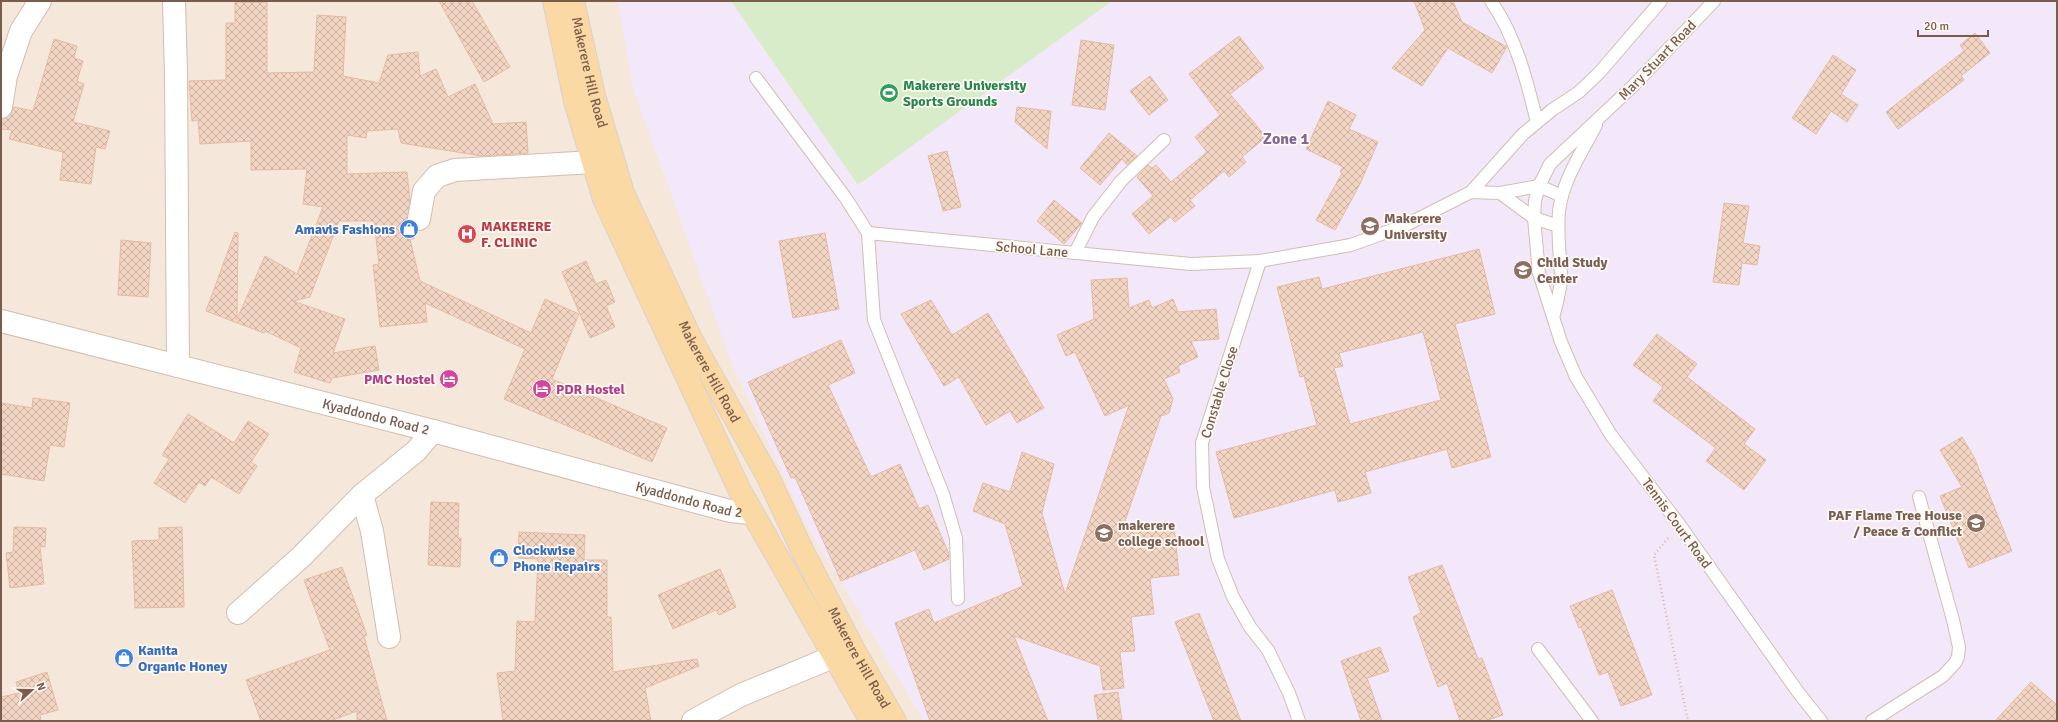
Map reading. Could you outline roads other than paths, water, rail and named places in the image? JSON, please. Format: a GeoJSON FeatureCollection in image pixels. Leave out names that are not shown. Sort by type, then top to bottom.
{"type":"FeatureCollection","features":[{"type":"Feature","properties":{"kind":"main road","name":"Makerere Hill Road"},"geometry":{"type":"LineString","coordinates":[[554,1],[575,101],[604,199],[751,513],[780,560],[833,657],[871,721]]}},
{"type":"Feature","properties":{"kind":"main road","name":"Makerere Hill Road"},"geometry":{"type":"LineString","coordinates":[[573,1],[594,96],[623,193],[691,339],[768,477],[802,550],[846,636],[895,721]]}},
{"type":"Feature","properties":{"kind":"street"},"geometry":{"type":"LineString","coordinates":[[1,107],[6,76],[21,31],[40,1]]}},
{"type":"Feature","properties":{"kind":"street"},"geometry":{"type":"LineString","coordinates":[[174,1],[178,366]]}},
{"type":"Feature","properties":{"kind":"street"},"geometry":{"type":"LineString","coordinates":[[420,219],[424,191],[437,176],[455,170],[593,162]]}},
{"type":"Feature","properties":{"kind":"street","name":"Kyaddondo Road 2"},"geometry":{"type":"LineString","coordinates":[[1,321],[433,431],[730,511],[751,513]]}},
{"type":"Feature","properties":{"kind":"street"},"geometry":{"type":"LineString","coordinates":[[238,613],[301,557],[362,495],[416,451],[433,431]]}},
{"type":"Feature","properties":{"kind":"street"},"geometry":{"type":"LineString","coordinates":[[362,495],[372,531],[389,637]]}},
{"type":"Feature","properties":{"kind":"street"},"geometry":{"type":"LineString","coordinates":[[693,721],[741,695],[833,657]]}},
{"type":"Feature","properties":{"kind":"lane"},"geometry":{"type":"LineString","coordinates":[[1491,1],[1506,28],[1517,54],[1529,90],[1537,122]]}},
{"type":"Feature","properties":{"kind":"lane"},"geometry":{"type":"LineString","coordinates":[[1472,192],[1511,146],[1537,122],[1579,92],[1599,74],[1661,1]]}},
{"type":"Feature","properties":{"kind":"lane","name":"Mary Stuart Road"},"geometry":{"type":"LineString","coordinates":[[1599,118],[1633,86],[1714,1]]}},
{"type":"Feature","properties":{"kind":"lane"},"geometry":{"type":"LineString","coordinates":[[756,78],[845,197],[868,233],[874,320],[947,508],[956,538],[958,599]]}},
{"type":"Feature","properties":{"kind":"lane","name":"Tennis Court Road"},"geometry":{"type":"LineString","coordinates":[[1599,118],[1550,164],[1539,186],[1534,218],[1539,273],[1554,314],[1561,342],[1576,377],[1611,435],[1678,524],[1798,692],[1821,721]]}},
{"type":"Feature","properties":{"kind":"lane","name":"Tennis Court Road"},"geometry":{"type":"LineString","coordinates":[[1554,314],[1561,276],[1558,251],[1558,226],[1562,196],[1570,175],[1599,118]]}},
{"type":"Feature","properties":{"kind":"lane"},"geometry":{"type":"LineString","coordinates":[[1075,253],[1093,217],[1121,181],[1164,140]]}},
{"type":"Feature","properties":{"kind":"lane"},"geometry":{"type":"LineString","coordinates":[[1539,186],[1562,196]]}},
{"type":"Feature","properties":{"kind":"lane","name":"School Lane"},"geometry":{"type":"LineString","coordinates":[[868,233],[1191,264],[1260,261],[1351,245],[1376,237],[1406,225],[1472,192],[1500,193],[1539,186]]}},
{"type":"Feature","properties":{"kind":"lane"},"geometry":{"type":"LineString","coordinates":[[1500,193],[1534,218],[1558,226]]}},
{"type":"Feature","properties":{"kind":"lane","name":"Constable Close"},"geometry":{"type":"LineString","coordinates":[[1260,261],[1202,443],[1203,487],[1218,559],[1233,598],[1250,627],[1268,650],[1290,693],[1299,721]]}},
{"type":"Feature","properties":{"kind":"lane"},"geometry":{"type":"LineString","coordinates":[[1872,721],[1943,676],[1952,668],[1958,657],[1959,647],[1953,620],[1919,496]]}},
{"type":"Feature","properties":{"kind":"lane"},"geometry":{"type":"LineString","coordinates":[[1538,649],[1592,721]]}},
{"type":"Feature","properties":{"kind":"place","name":"Makerere University Sports Grounds"},"geometry":{"type":"Point","coordinates":[889,93]}},
{"type":"Feature","properties":{"kind":"place","name":"Makerere University"},"geometry":{"type":"Point","coordinates":[1370,226]}},
{"type":"Feature","properties":{"kind":"place","name":"Amavis Fashions"},"geometry":{"type":"Point","coordinates":[409,229]}},
{"type":"Feature","properties":{"kind":"place","name":"MAKERERE F. CLINIC"},"geometry":{"type":"Point","coordinates":[467,234]}},
{"type":"Feature","properties":{"kind":"place","name":"Child Study Center"},"geometry":{"type":"Point","coordinates":[1523,270]}},
{"type":"Feature","properties":{"kind":"place","name":"PMC Hostel"},"geometry":{"type":"Point","coordinates":[449,379]}},
{"type":"Feature","properties":{"kind":"place","name":"PDR Hostel"},"geometry":{"type":"Point","coordinates":[542,389]}},
{"type":"Feature","properties":{"kind":"place","name":"PAF Flame Tree House / Peace & Conflict"},"geometry":{"type":"Point","coordinates":[1976,523]}},
{"type":"Feature","properties":{"kind":"place","name":"makerere college school"},"geometry":{"type":"Point","coordinates":[1104,533]}},
{"type":"Feature","properties":{"kind":"place","name":"Clockwise Phone Repairs"},"geometry":{"type":"Point","coordinates":[499,558]}},
{"type":"Feature","properties":{"kind":"place","name":"Kanita Organic Honey"},"geometry":{"type":"Point","coordinates":[124,658]}},
{"type":"Feature","properties":{"kind":"district","name":"Zone 1"},"geometry":{"type":"Point","coordinates":[1286,138]}}]}
